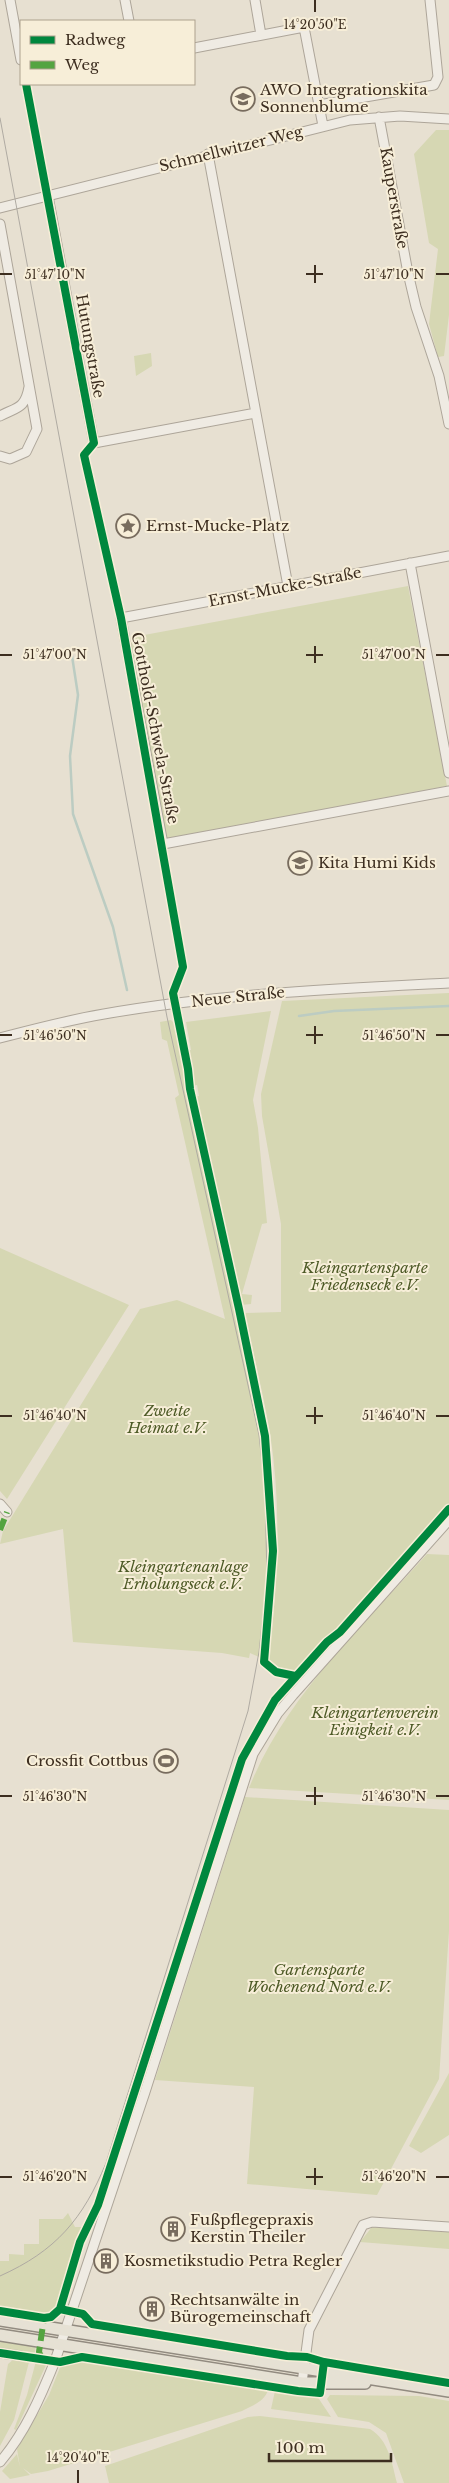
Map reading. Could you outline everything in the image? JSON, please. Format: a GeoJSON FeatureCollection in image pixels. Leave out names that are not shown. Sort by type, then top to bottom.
{"type":"FeatureCollection","features":[{"type":"Feature","properties":{"kind":"main road"},"geometry":{"type":"LineString","coordinates":[[0,2320],[449,2392]]}},
{"type":"Feature","properties":{"kind":"main road"},"geometry":{"type":"LineString","coordinates":[[0,2335],[302,2383],[321,2385],[394,2383]]}},
{"type":"Feature","properties":{"kind":"street"},"geometry":{"type":"LineString","coordinates":[[10,0],[20,55]]}},
{"type":"Feature","properties":{"kind":"street"},"geometry":{"type":"LineString","coordinates":[[125,0],[128,20]]}},
{"type":"Feature","properties":{"kind":"street"},"geometry":{"type":"LineString","coordinates":[[255,0],[261,35]]}},
{"type":"Feature","properties":{"kind":"street"},"geometry":{"type":"LineString","coordinates":[[319,105],[434,85],[438,77],[430,0]]}},
{"type":"Feature","properties":{"kind":"street"},"geometry":{"type":"LineString","coordinates":[[195,48],[304,28],[323,126]]}},
{"type":"Feature","properties":{"kind":"street","name":"Schmellwitzer Weg"},"geometry":{"type":"LineString","coordinates":[[0,208],[323,126],[379,117],[449,119]]}},
{"type":"Feature","properties":{"kind":"street","name":"Kauperstraße"},"geometry":{"type":"LineString","coordinates":[[379,117],[408,272],[416,307],[439,376],[449,424]]}},
{"type":"Feature","properties":{"kind":"street"},"geometry":{"type":"LineString","coordinates":[[208,154],[288,586]]}},
{"type":"Feature","properties":{"kind":"street","name":"Hutungstraße"},"geometry":{"type":"LineString","coordinates":[[48,196],[94,443],[256,413]]}},
{"type":"Feature","properties":{"kind":"street"},"geometry":{"type":"LineString","coordinates":[[0,224],[37,422],[36,436],[26,452],[19,457],[10,459],[0,456]]}},
{"type":"Feature","properties":{"kind":"street"},"geometry":{"type":"LineString","coordinates":[[0,416],[10,413],[23,404],[30,382]]}},
{"type":"Feature","properties":{"kind":"street","name":"Ernst-Mucke-Straße"},"geometry":{"type":"LineString","coordinates":[[121,618],[449,556]]}},
{"type":"Feature","properties":{"kind":"street"},"geometry":{"type":"LineString","coordinates":[[410,564],[446,744],[449,773]]}},
{"type":"Feature","properties":{"kind":"street","name":"Gotthold-Schwela-Straße"},"geometry":{"type":"LineString","coordinates":[[121,618],[163,844],[449,791]]}},
{"type":"Feature","properties":{"kind":"street","name":"Neue Straße"},"geometry":{"type":"LineString","coordinates":[[0,1038],[104,1014],[226,997],[284,991],[449,983]]}},
{"type":"Feature","properties":{"kind":"street"},"geometry":{"type":"LineString","coordinates":[[0,1504],[8,1512]]}},
{"type":"Feature","properties":{"kind":"street"},"geometry":{"type":"LineString","coordinates":[[0,2462],[23,2428],[42,2394],[61,2345],[140,2108],[253,1754],[293,1694],[449,1520]]}},
{"type":"Feature","properties":{"kind":"street"},"geometry":{"type":"LineString","coordinates":[[302,2383],[309,2330],[363,2225],[372,2222],[449,2227]]}},
{"type":"Feature","properties":{"kind":"street"},"geometry":{"type":"LineString","coordinates":[[0,2353],[21,2356]]}},
{"type":"Feature","properties":{"kind":"green space"},"geometry":{"type":"Polygon","coordinates":[[[436,130],[449,130],[449,315],[444,356],[438,357],[429,324],[438,249],[429,243],[414,154],[436,130]]]}},
{"type":"Feature","properties":{"kind":"green space"},"geometry":{"type":"Polygon","coordinates":[[[151,353],[152,366],[136,376],[134,356],[151,353]]]}},
{"type":"Feature","properties":{"kind":"green space"},"geometry":{"type":"Polygon","coordinates":[[[408,586],[447,786],[165,839],[128,638],[408,586]]]}},
{"type":"Feature","properties":{"kind":"green space","name":"Kleingartensparte Friedenseck e.V."},"geometry":{"type":"Polygon","coordinates":[[[449,993],[449,1504],[339,1630],[294,1672],[283,1671],[268,1662],[276,1576],[276,1490],[270,1433],[245,1313],[281,1312],[281,1224],[262,1116],[261,1094],[282,1001],[449,993]]]}},
{"type":"Feature","properties":{"kind":"green space"},"geometry":{"type":"Polygon","coordinates":[[[271,1011],[253,1100],[258,1128],[267,1223],[262,1224],[242,1294],[252,1295],[251,1304],[241,1305],[195,1097],[199,1096],[197,1085],[192,1086],[188,1051],[191,1050],[186,1022],[271,1011]]]}},
{"type":"Feature","properties":{"kind":"green space"},"geometry":{"type":"Polygon","coordinates":[[[171,1020],[176,1025],[178,1033],[187,1089],[261,1428],[268,1493],[269,1558],[266,1623],[262,1656],[259,1657],[250,1653],[249,1658],[222,1653],[73,1642],[63,1529],[0,1544],[3,1531],[140,1309],[177,1300],[225,1319],[175,1098],[179,1095],[167,1041],[162,1039],[160,1022],[171,1020]]]}},
{"type":"Feature","properties":{"kind":"green space"},"geometry":{"type":"Polygon","coordinates":[[[0,1248],[129,1305],[7,1499],[0,1491],[0,1248]]]}},
{"type":"Feature","properties":{"kind":"green space","name":"Kleingartenverein Einigkeit e.V."},"geometry":{"type":"Polygon","coordinates":[[[427,1554],[449,1555],[449,1800],[249,1788],[283,1723],[304,1693],[352,1636],[427,1554]]]}},
{"type":"Feature","properties":{"kind":"green space","name":"Gartensparte Wochenend Nord e.V."},"geometry":{"type":"Polygon","coordinates":[[[245,1797],[449,1810],[449,1931],[439,2079],[377,2195],[247,2184],[254,2087],[155,2080],[245,1797]]]}},
{"type":"Feature","properties":{"kind":"green space"},"geometry":{"type":"Polygon","coordinates":[[[449,2073],[449,2135],[421,2153],[409,2146],[449,2073]]]}},
{"type":"Feature","properties":{"kind":"green space"},"geometry":{"type":"Polygon","coordinates":[[[68,2213],[75,2227],[85,2227],[53,2313],[44,2315],[0,2309],[0,2261],[9,2261],[9,2254],[24,2255],[24,2244],[39,2244],[39,2219],[63,2219],[68,2213]]]}},
{"type":"Feature","properties":{"kind":"green space"},"geometry":{"type":"Polygon","coordinates":[[[372,2227],[449,2232],[449,2249],[360,2242],[372,2227]]]}},
{"type":"Feature","properties":{"kind":"green space"},"geometry":{"type":"Polygon","coordinates":[[[0,2339],[36,2346],[34,2356],[0,2348],[0,2339]]]}},
{"type":"Feature","properties":{"kind":"green space"},"geometry":{"type":"Polygon","coordinates":[[[14,2359],[29,2362],[14,2420],[0,2446],[0,2412],[8,2364],[14,2359]]]}},
{"type":"Feature","properties":{"kind":"green space"},"geometry":{"type":"Polygon","coordinates":[[[82,2360],[268,2390],[261,2400],[242,2411],[48,2471],[31,2474],[23,2468],[30,2475],[10,2479],[2,2471],[17,2454],[20,2467],[17,2449],[49,2395],[61,2365],[82,2360]]]}},
{"type":"Feature","properties":{"kind":"green space"},"geometry":{"type":"Polygon","coordinates":[[[36,2361],[47,2363],[16,2430],[14,2429],[27,2395],[36,2361]]]}},
{"type":"Feature","properties":{"kind":"green space"},"geometry":{"type":"Polygon","coordinates":[[[275,2391],[317,2396],[331,2417],[271,2409],[275,2391]]]}},
{"type":"Feature","properties":{"kind":"green space"},"geometry":{"type":"Polygon","coordinates":[[[330,2395],[419,2396],[449,2401],[449,2483],[404,2483],[386,2433],[369,2422],[338,2417],[327,2399],[330,2395]]]}},
{"type":"Feature","properties":{"kind":"green space"},"geometry":{"type":"Polygon","coordinates":[[[260,2416],[370,2429],[382,2439],[386,2446],[397,2483],[109,2483],[105,2466],[248,2417],[260,2416]]]}},
{"type":"Feature","properties":{"kind":"waterway"},"geometry":{"type":"LineString","coordinates":[[72,656],[78,695],[70,756],[73,814],[113,927],[127,990]]}},
{"type":"Feature","properties":{"kind":"waterway"},"geometry":{"type":"LineString","coordinates":[[299,1016],[334,1011],[449,1006]]}},
{"type":"Feature","properties":{"kind":"tram line"},"geometry":{"type":"LineString","coordinates":[[0,118],[167,1017],[259,1435],[265,1490],[267,1579],[259,1652],[248,1711],[106,2163],[88,2201],[65,2231],[37,2256],[0,2276]]}},
{"type":"Feature","properties":{"kind":"marked path"},"geometry":{"type":"LineString","coordinates":[[0,1530],[7,1512]]}},
{"type":"Feature","properties":{"kind":"marked path"},"geometry":{"type":"LineString","coordinates":[[42,2358],[39,2352],[44,2318]]}},
{"type":"Feature","properties":{"kind":"cycle path"},"geometry":{"type":"LineString","coordinates":[[26,85],[94,443],[84,455],[121,618],[183,967],[173,993],[188,1069],[190,1089],[265,1436],[273,1551],[264,1662],[276,1672],[295,1676]]}},
{"type":"Feature","properties":{"kind":"cycle path"},"geometry":{"type":"LineString","coordinates":[[0,2311],[44,2318],[51,2317],[60,2309],[80,2242],[98,2205],[242,1759],[275,1700],[327,1642],[340,1632],[449,1509]]}},
{"type":"Feature","properties":{"kind":"cycle path"},"geometry":{"type":"LineString","coordinates":[[60,2309],[83,2314],[92,2324],[287,2356],[307,2357],[324,2362],[449,2383]]}},
{"type":"Feature","properties":{"kind":"cycle path"},"geometry":{"type":"LineString","coordinates":[[0,2353],[60,2362],[82,2357],[320,2393],[324,2362]]}},
{"type":"Feature","properties":{"kind":"place","name":"AWO Integrationskita Sonnenblume"},"geometry":{"type":"Point","coordinates":[243,99]}},
{"type":"Feature","properties":{"kind":"place","name":"Ernst-Mucke-Platz"},"geometry":{"type":"Point","coordinates":[128,526]}},
{"type":"Feature","properties":{"kind":"place","name":"Kita Humi Kids"},"geometry":{"type":"Point","coordinates":[300,863]}},
{"type":"Feature","properties":{"kind":"place","name":"Crossfit Cottbus"},"geometry":{"type":"Point","coordinates":[166,1761]}},
{"type":"Feature","properties":{"kind":"place","name":"Fußpflegepraxis Kerstin Theiler"},"geometry":{"type":"Point","coordinates":[173,2229]}},
{"type":"Feature","properties":{"kind":"place","name":"Kosmetikstudio Petra Regler"},"geometry":{"type":"Point","coordinates":[106,2261]}},
{"type":"Feature","properties":{"kind":"place","name":"Rechtsanwälte in Bürogemeinschaft"},"geometry":{"type":"Point","coordinates":[152,2309]}},
{"type":"Feature","properties":{"kind":"park label","name":"Zweite Heimat e.V."},"geometry":{"type":"Point","coordinates":[167,1420]}},
{"type":"Feature","properties":{"kind":"park label","name":"Kleingartenanlage Erholungseck e.V."},"geometry":{"type":"Point","coordinates":[183,1576]}}]}
